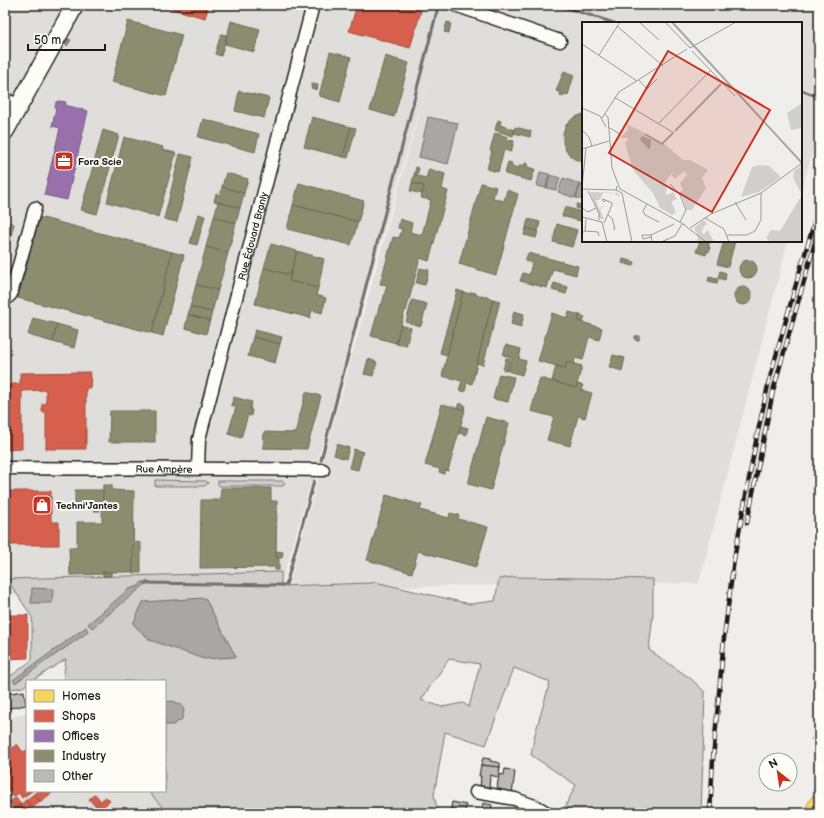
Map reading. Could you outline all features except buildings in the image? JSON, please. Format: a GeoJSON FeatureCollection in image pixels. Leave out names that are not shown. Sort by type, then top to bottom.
{"type":"FeatureCollection","features":[{"type":"Feature","properties":{"kind":"main road"},"geometry":{"type":"LineString","coordinates":[[5,130],[12,103],[75,5]]}},
{"type":"Feature","properties":{"kind":"street","name":"Rue Édouard Branly"},"geometry":{"type":"LineString","coordinates":[[198,468],[199,439],[313,5]]}},
{"type":"Feature","properties":{"kind":"street"},"geometry":{"type":"LineString","coordinates":[[455,5],[560,41]]}},
{"type":"Feature","properties":{"kind":"street"},"geometry":{"type":"LineString","coordinates":[[5,300],[11,294],[35,208]]}},
{"type":"Feature","properties":{"kind":"street","name":"Rue Ampère"},"geometry":{"type":"LineString","coordinates":[[5,468],[198,468],[323,470]]}},
{"type":"Feature","properties":{"kind":"street"},"geometry":{"type":"LineString","coordinates":[[476,792],[515,799],[537,807],[547,813]]}},
{"type":"Feature","properties":{"kind":"shaded area"},"geometry":{"type":"Polygon","coordinates":[[[5,5],[819,5],[819,128],[802,189],[802,22],[582,22],[582,242],[788,242],[699,583],[288,588],[434,59],[280,589],[5,595],[5,5]]]}},
{"type":"Feature","properties":{"kind":"shaded area"},"geometry":{"type":"Polygon","coordinates":[[[428,117],[458,123],[448,164],[419,157],[428,117]]]}},
{"type":"Feature","properties":{"kind":"shaded area"},"geometry":{"type":"Polygon","coordinates":[[[540,172],[549,174],[546,188],[537,186],[540,172]]]}},
{"type":"Feature","properties":{"kind":"shaded area"},"geometry":{"type":"Polygon","coordinates":[[[550,175],[560,178],[556,190],[547,188],[550,175]]]}},
{"type":"Feature","properties":{"kind":"shaded area"},"geometry":{"type":"Polygon","coordinates":[[[563,178],[580,184],[575,198],[558,192],[563,178]]]}},
{"type":"Feature","properties":{"kind":"shaded area"},"geometry":{"type":"Polygon","coordinates":[[[581,184],[582,200],[576,198],[581,184]]]}},
{"type":"Feature","properties":{"kind":"shaded area"},"geometry":{"type":"Polygon","coordinates":[[[155,480],[206,481],[208,483],[205,486],[155,486],[155,480]]]}},
{"type":"Feature","properties":{"kind":"shaded area"},"geometry":{"type":"Polygon","coordinates":[[[218,481],[282,481],[285,484],[283,486],[220,486],[218,485],[218,481]]]}},
{"type":"Feature","properties":{"kind":"shaded area"},"geometry":{"type":"Polygon","coordinates":[[[281,572],[281,586],[375,582],[470,604],[495,601],[499,579],[513,577],[653,579],[653,614],[649,650],[690,678],[705,692],[701,813],[569,813],[564,809],[576,785],[531,755],[535,734],[550,682],[514,668],[486,745],[445,732],[434,795],[438,813],[170,813],[164,809],[149,792],[166,792],[166,680],[63,680],[66,659],[34,680],[26,680],[26,685],[23,687],[11,689],[8,678],[32,660],[32,617],[7,579],[281,572]],[[449,659],[421,700],[442,707],[463,703],[469,707],[480,664],[449,659]]]}},
{"type":"Feature","properties":{"kind":"shaded area"},"geometry":{"type":"Polygon","coordinates":[[[142,582],[148,582],[92,628],[88,624],[129,589],[139,586],[142,582]]]}},
{"type":"Feature","properties":{"kind":"shaded area"},"geometry":{"type":"Polygon","coordinates":[[[32,588],[53,589],[52,603],[31,603],[32,588]]]}},
{"type":"Feature","properties":{"kind":"shaded area"},"geometry":{"type":"Polygon","coordinates":[[[205,598],[236,657],[204,659],[150,640],[133,624],[143,602],[205,598]]]}},
{"type":"Feature","properties":{"kind":"shaded area"},"geometry":{"type":"Polygon","coordinates":[[[86,627],[88,632],[15,683],[13,680],[86,627]]]}},
{"type":"Feature","properties":{"kind":"shaded area"},"geometry":{"type":"Polygon","coordinates":[[[173,701],[182,705],[184,711],[182,719],[173,725],[166,725],[166,702],[173,701]]]}},
{"type":"Feature","properties":{"kind":"shaded area"},"geometry":{"type":"Polygon","coordinates":[[[26,712],[26,792],[155,792],[175,813],[5,813],[5,720],[26,712]]]}},
{"type":"Feature","properties":{"kind":"waterway"},"geometry":{"type":"LineString","coordinates":[[558,5],[611,22]]}},
{"type":"Feature","properties":{"kind":"waterway"},"geometry":{"type":"LineString","coordinates":[[321,460],[437,11]]}},
{"type":"Feature","properties":{"kind":"waterway"},"geometry":{"type":"LineString","coordinates":[[802,90],[819,97]]}},
{"type":"Feature","properties":{"kind":"waterway"},"geometry":{"type":"LineString","coordinates":[[145,583],[286,585],[314,481]]}},
{"type":"Feature","properties":{"kind":"railway"},"geometry":{"type":"LineString","coordinates":[[710,813],[713,759],[724,638],[734,559],[769,381],[819,207]]}},
{"type":"Feature","properties":{"kind":"railway"},"geometry":{"type":"LineString","coordinates":[[747,523],[773,391],[819,228]]}},
{"type":"Feature","properties":{"kind":"place","name":"Fora Scie"},"geometry":{"type":"Point","coordinates":[64,161]}},
{"type":"Feature","properties":{"kind":"place","name":"Techni'Jantes"},"geometry":{"type":"Point","coordinates":[42,505]}}]}
